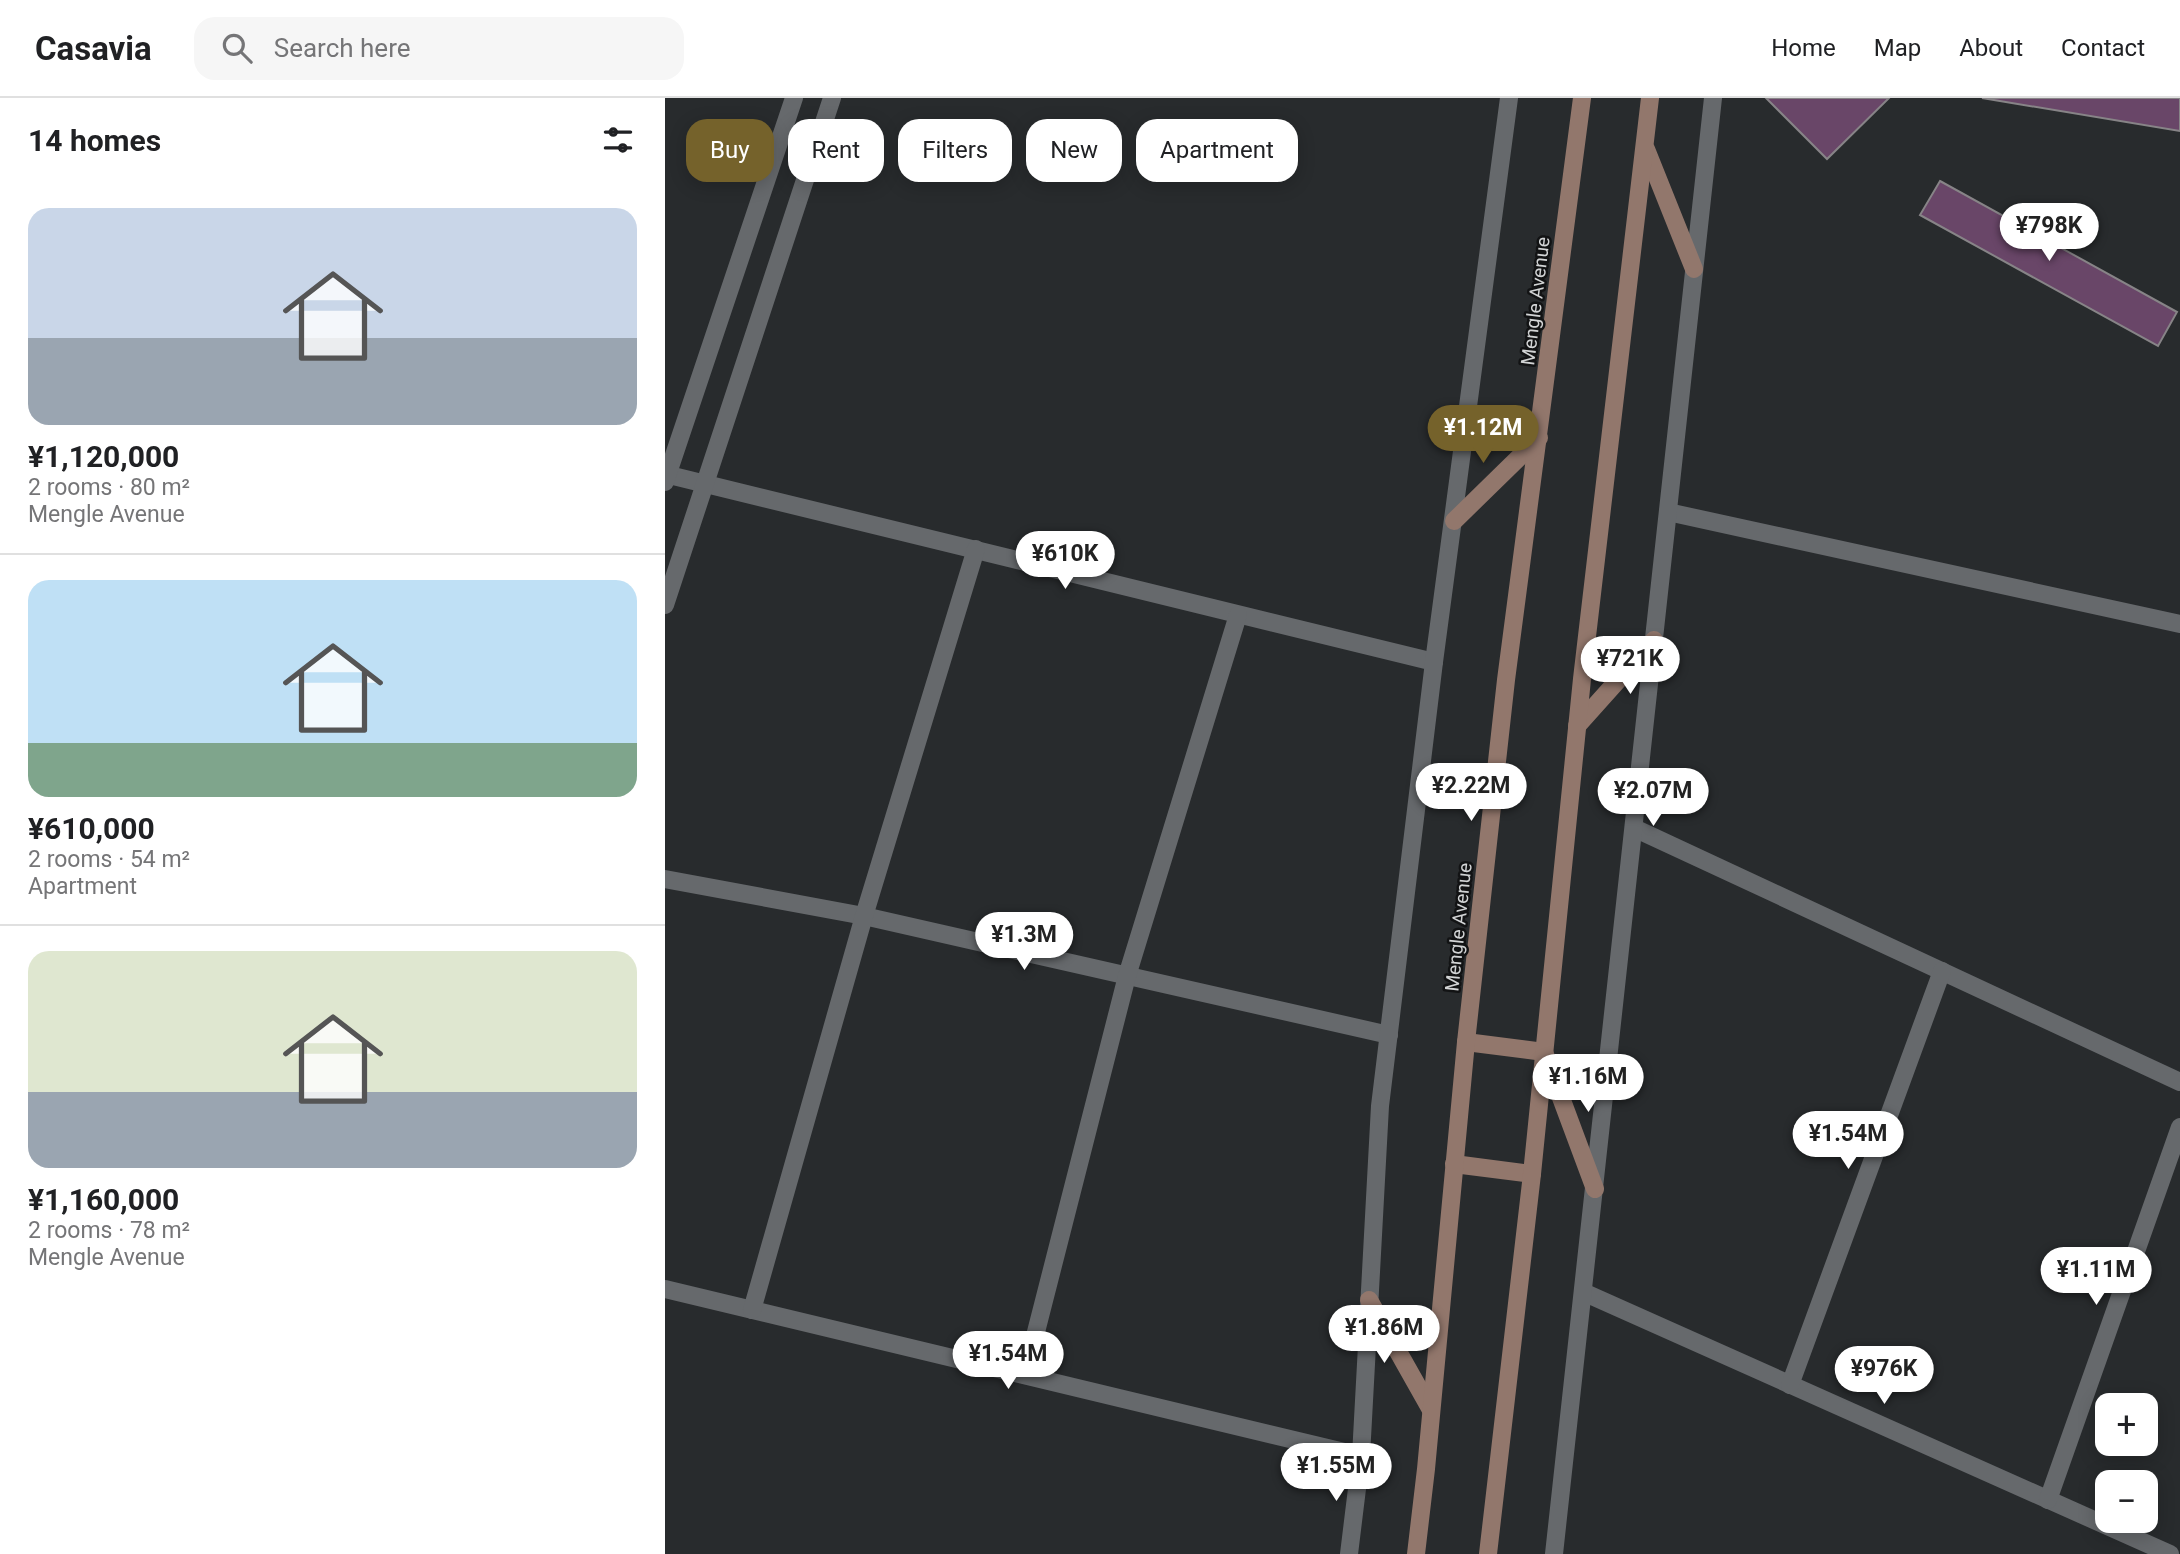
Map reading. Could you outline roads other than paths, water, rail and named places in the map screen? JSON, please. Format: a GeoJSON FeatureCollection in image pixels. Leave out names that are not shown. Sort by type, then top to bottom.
{"type":"FeatureCollection","features":[{"type":"Feature","properties":{"kind":"main road","name":"Mengle Avenue"},"geometry":{"type":"LineString","coordinates":[[1416,1554],[1466,1042],[1506,680],[1582,98]]}},
{"type":"Feature","properties":{"kind":"main road"},"geometry":{"type":"LineString","coordinates":[[1488,1554],[1532,1174],[1577,726],[1650,98]]}},
{"type":"Feature","properties":{"kind":"main road"},"geometry":{"type":"LineString","coordinates":[[1645,145],[1694,269]]}},
{"type":"Feature","properties":{"kind":"main road"},"geometry":{"type":"LineString","coordinates":[[1454,521],[1539,438]]}},
{"type":"Feature","properties":{"kind":"main road"},"geometry":{"type":"LineString","coordinates":[[1577,726],[1654,640]]}},
{"type":"Feature","properties":{"kind":"main road"},"geometry":{"type":"LineString","coordinates":[[1466,1042],[1544,1052]]}},
{"type":"Feature","properties":{"kind":"main road"},"geometry":{"type":"LineString","coordinates":[[1544,1052],[1594,1189]]}},
{"type":"Feature","properties":{"kind":"main road"},"geometry":{"type":"LineString","coordinates":[[1454,1164],[1532,1174]]}},
{"type":"Feature","properties":{"kind":"main road"},"geometry":{"type":"LineString","coordinates":[[1369,1300],[1431,1411]]}},
{"type":"Feature","properties":{"kind":"street"},"geometry":{"type":"LineString","coordinates":[[794,98],[666,477],[976,549],[1434,662]]}},
{"type":"Feature","properties":{"kind":"street"},"geometry":{"type":"LineString","coordinates":[[665,605],[832,98]]}},
{"type":"Feature","properties":{"kind":"street"},"geometry":{"type":"LineString","coordinates":[[1349,1554],[1361,1456],[1380,1106],[1434,662],[1509,98]]}},
{"type":"Feature","properties":{"kind":"street"},"geometry":{"type":"LineString","coordinates":[[1554,1554],[1713,98]]}},
{"type":"Feature","properties":{"kind":"street"},"geometry":{"type":"LineString","coordinates":[[1668,512],[2180,624]]}},
{"type":"Feature","properties":{"kind":"street"},"geometry":{"type":"LineString","coordinates":[[752,1310],[864,916],[976,549]]}},
{"type":"Feature","properties":{"kind":"street"},"geometry":{"type":"LineString","coordinates":[[1025,1375],[1127,976],[1238,615]]}},
{"type":"Feature","properties":{"kind":"street"},"geometry":{"type":"LineString","coordinates":[[1634,828],[2180,1082]]}},
{"type":"Feature","properties":{"kind":"street"},"geometry":{"type":"LineString","coordinates":[[665,879],[864,916],[1389,1035]]}},
{"type":"Feature","properties":{"kind":"street"},"geometry":{"type":"LineString","coordinates":[[1790,1385],[1942,971]]}},
{"type":"Feature","properties":{"kind":"street"},"geometry":{"type":"LineString","coordinates":[[2048,1500],[2180,1127]]}},
{"type":"Feature","properties":{"kind":"street"},"geometry":{"type":"LineString","coordinates":[[665,1289],[1361,1456]]}},
{"type":"Feature","properties":{"kind":"street"},"geometry":{"type":"LineString","coordinates":[[1583,1292],[2170,1554]]}}]}
